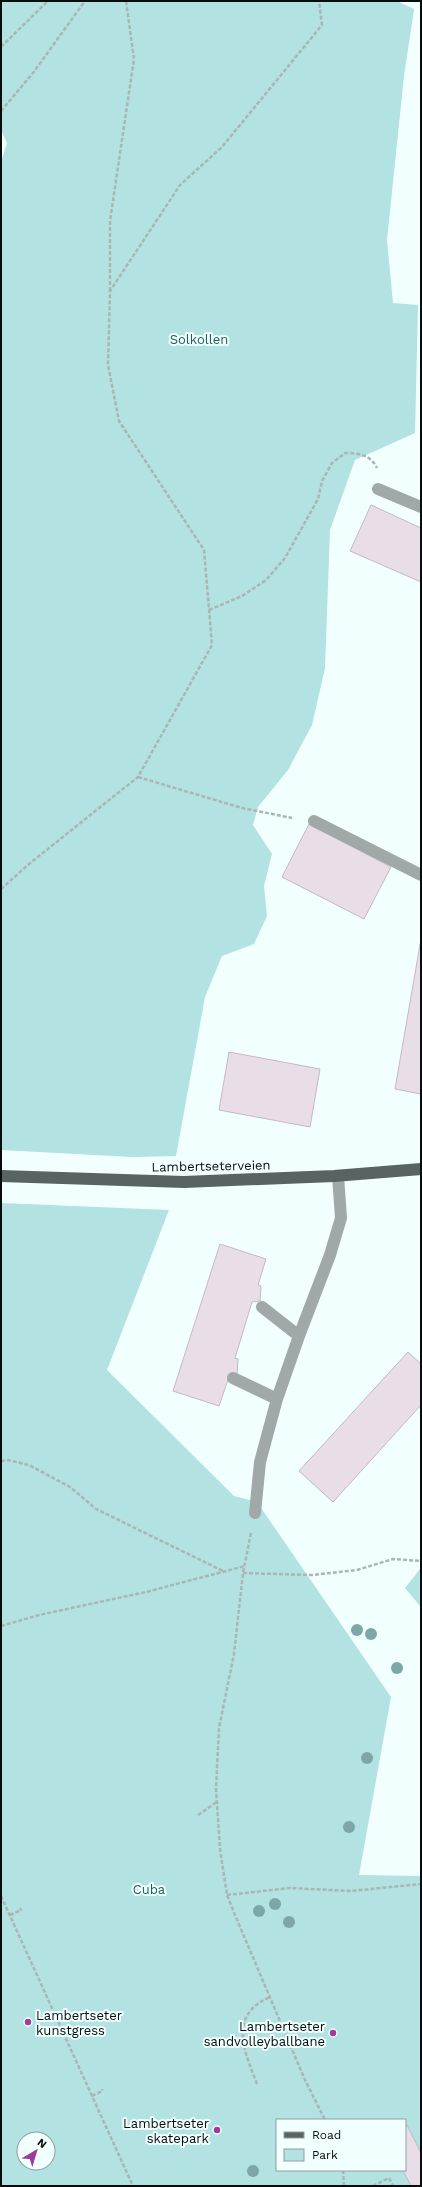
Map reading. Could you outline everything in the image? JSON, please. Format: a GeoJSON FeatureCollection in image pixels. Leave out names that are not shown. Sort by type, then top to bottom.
{"type":"FeatureCollection","features":[{"type":"Feature","properties":{"kind":"main road","name":"Lambertseterveien"},"geometry":{"type":"LineString","coordinates":[[1,1176],[184,1182],[338,1176],[421,1169]]}},
{"type":"Feature","properties":{"kind":"lane"},"geometry":{"type":"LineString","coordinates":[[378,489],[421,507]]}},
{"type":"Feature","properties":{"kind":"lane"},"geometry":{"type":"LineString","coordinates":[[314,821],[421,875]]}},
{"type":"Feature","properties":{"kind":"lane"},"geometry":{"type":"LineString","coordinates":[[255,1513],[260,1462],[277,1400],[299,1336],[330,1255],[341,1218],[338,1176]]}},
{"type":"Feature","properties":{"kind":"lane"},"geometry":{"type":"LineString","coordinates":[[262,1307],[299,1336]]}},
{"type":"Feature","properties":{"kind":"lane"},"geometry":{"type":"LineString","coordinates":[[233,1378],[277,1400]]}},
{"type":"Feature","properties":{"kind":"path"},"geometry":{"type":"LineString","coordinates":[[1,47],[48,1]]}},
{"type":"Feature","properties":{"kind":"path"},"geometry":{"type":"LineString","coordinates":[[1,111],[33,73],[85,1]]}},
{"type":"Feature","properties":{"kind":"path"},"geometry":{"type":"LineString","coordinates":[[1,889],[28,864],[138,777],[212,646],[204,550],[119,421],[108,365],[110,221],[134,59],[126,1]]}},
{"type":"Feature","properties":{"kind":"path"},"geometry":{"type":"LineString","coordinates":[[110,291],[180,185],[222,147],[322,24],[319,1]]}},
{"type":"Feature","properties":{"kind":"path"},"geometry":{"type":"LineString","coordinates":[[209,610],[242,596],[266,580],[280,564],[318,499],[322,482],[332,463],[345,452],[360,453],[373,460],[378,472],[378,489]]}},
{"type":"Feature","properties":{"kind":"path"},"geometry":{"type":"LineString","coordinates":[[138,777],[274,815]]}},
{"type":"Feature","properties":{"kind":"path"},"geometry":{"type":"LineString","coordinates":[[1,1461],[8,1460],[29,1465],[70,1487],[96,1509],[224,1572]]}},
{"type":"Feature","properties":{"kind":"path"},"geometry":{"type":"LineString","coordinates":[[255,1513],[244,1573],[234,1654],[219,1728],[217,1802],[220,1849],[227,1895],[270,1997],[325,2119]]}},
{"type":"Feature","properties":{"kind":"path"},"geometry":{"type":"LineString","coordinates":[[244,1573],[312,1575],[357,1570],[393,1559],[421,1561]]}},
{"type":"Feature","properties":{"kind":"path"},"geometry":{"type":"LineString","coordinates":[[1,1626],[39,1615],[146,1592],[246,1566]]}},
{"type":"Feature","properties":{"kind":"path"},"geometry":{"type":"LineString","coordinates":[[198,1815],[217,1802]]}},
{"type":"Feature","properties":{"kind":"path"},"geometry":{"type":"LineString","coordinates":[[227,1895],[290,1888],[351,1891],[421,1884]]}},
{"type":"Feature","properties":{"kind":"path"},"geometry":{"type":"LineString","coordinates":[[1,1896],[133,2186]]}},
{"type":"Feature","properties":{"kind":"path"},"geometry":{"type":"LineString","coordinates":[[10,1915],[21,1910],[20,1908]]}},
{"type":"Feature","properties":{"kind":"path"},"geometry":{"type":"LineString","coordinates":[[257,2084],[248,2061],[242,2034],[250,2010],[258,2002],[270,1997]]}},
{"type":"Feature","properties":{"kind":"path"},"geometry":{"type":"LineString","coordinates":[[92,2096],[102,2091],[102,2089]]}},
{"type":"Feature","properties":{"kind":"path"},"geometry":{"type":"LineString","coordinates":[[343,2171],[344,2186]]}},
{"type":"Feature","properties":{"kind":"path"},"geometry":{"type":"LineString","coordinates":[[373,2186],[389,2178],[393,2186]]}},
{"type":"Feature","properties":{"kind":"green space","name":"Solkollen"},"geometry":{"type":"Polygon","coordinates":[[[1,1],[397,1],[414,9],[404,76],[387,240],[393,303],[418,305],[415,433],[355,460],[330,530],[325,668],[312,725],[288,770],[258,807],[253,825],[272,854],[264,886],[267,916],[254,944],[222,956],[205,997],[176,1156],[132,1157],[1,1150],[1,162],[7,143],[1,130],[1,1]]]}},
{"type":"Feature","properties":{"kind":"green space","name":"Cuba"},"geometry":{"type":"Polygon","coordinates":[[[1,1203],[169,1210],[107,1370],[234,1496],[257,1502],[391,1697],[359,1875],[421,1876],[421,2186],[1,2186],[1,1203]]]}},
{"type":"Feature","properties":{"kind":"green space"},"geometry":{"type":"Polygon","coordinates":[[[421,1568],[421,1607],[405,1588],[421,1568]]]}},
{"type":"Feature","properties":{"kind":"building"},"geometry":{"type":"Polygon","coordinates":[[[371,505],[421,528],[421,582],[350,551],[371,505]]]}},
{"type":"Feature","properties":{"kind":"building"},"geometry":{"type":"Polygon","coordinates":[[[309,824],[391,867],[364,919],[282,877],[309,824]]]}},
{"type":"Feature","properties":{"kind":"building"},"geometry":{"type":"Polygon","coordinates":[[[421,939],[421,1094],[395,1089],[421,939]]]}},
{"type":"Feature","properties":{"kind":"building"},"geometry":{"type":"Polygon","coordinates":[[[229,1052],[320,1069],[310,1127],[219,1110],[229,1052]]]}},
{"type":"Feature","properties":{"kind":"building"},"geometry":{"type":"Polygon","coordinates":[[[220,1244],[266,1259],[258,1285],[261,1286],[260,1301],[252,1302],[235,1358],[238,1359],[237,1374],[230,1374],[219,1406],[173,1391],[220,1244]]]}},
{"type":"Feature","properties":{"kind":"building"},"geometry":{"type":"Polygon","coordinates":[[[408,1352],[421,1364],[421,1405],[333,1502],[299,1471],[408,1352]]]}},
{"type":"Feature","properties":{"kind":"building"},"geometry":{"type":"Polygon","coordinates":[[[406,2126],[421,2153],[421,2186],[411,2186],[404,2171],[406,2171],[406,2126]]]}},
{"type":"Feature","properties":{"kind":"place","name":"Lambertseter kunstgress"},"geometry":{"type":"Point","coordinates":[28,2022]}},
{"type":"Feature","properties":{"kind":"place","name":"Lambertseter sandvolleyballbane"},"geometry":{"type":"Point","coordinates":[333,2033]}},
{"type":"Feature","properties":{"kind":"place","name":"Lambertseter skatepark"},"geometry":{"type":"Point","coordinates":[217,2130]}}]}
